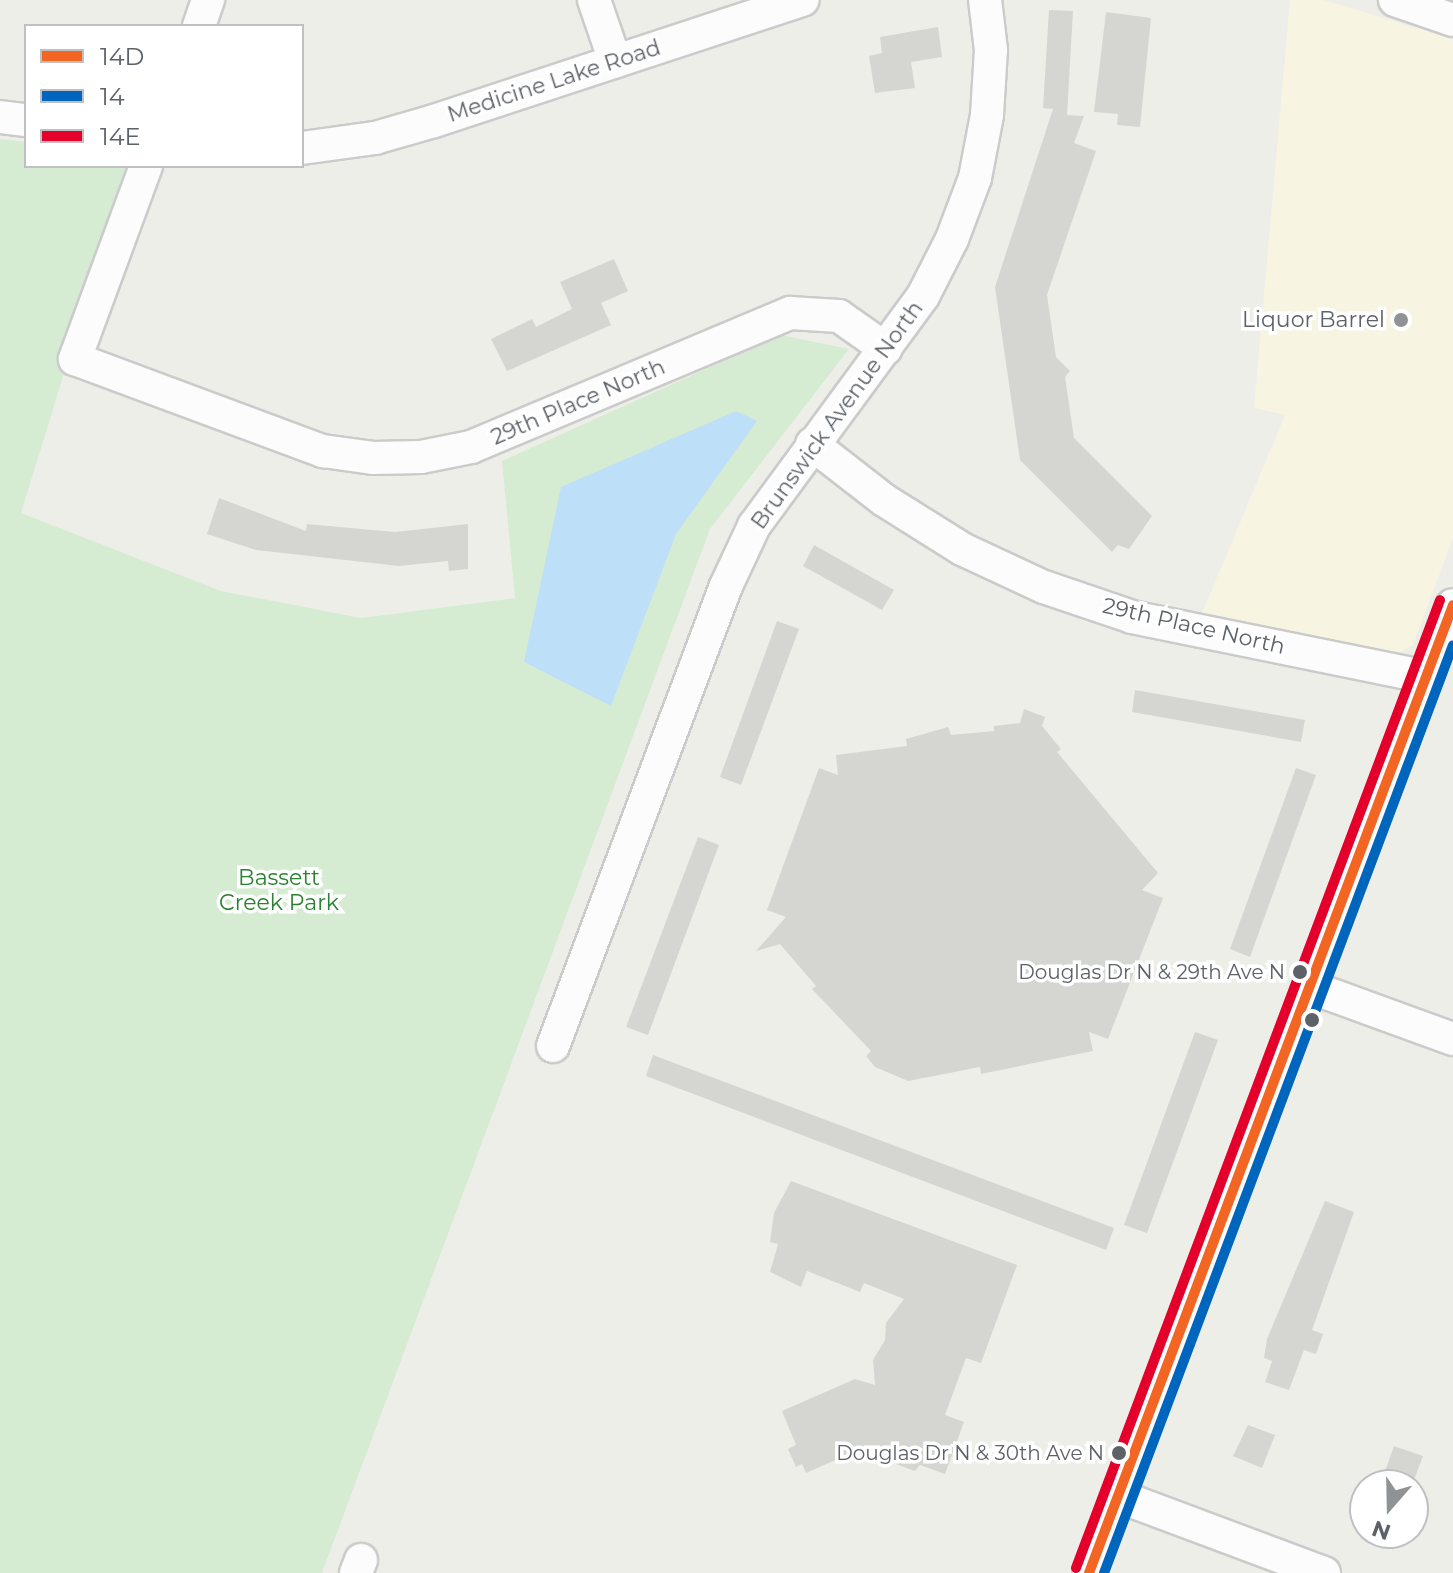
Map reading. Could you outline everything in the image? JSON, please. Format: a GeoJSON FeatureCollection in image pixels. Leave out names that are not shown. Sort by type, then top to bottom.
{"type":"FeatureCollection","features":[{"type":"Feature","properties":{"kind":"street"},"geometry":{"type":"LineString","coordinates":[[200,24],[208,0]]}},
{"type":"Feature","properties":{"kind":"street"},"geometry":{"type":"LineString","coordinates":[[594,0],[615,61]]}},
{"type":"Feature","properties":{"kind":"street","name":"Medicine Lake Road"},"geometry":{"type":"LineString","coordinates":[[304,148],[375,138],[803,0]]}},
{"type":"Feature","properties":{"kind":"street","name":"Brunswick Avenue North"},"geometry":{"type":"LineString","coordinates":[[553,1046],[726,586],[754,526],[928,288],[975,178],[987,115],[991,50],[985,0]]}},
{"type":"Feature","properties":{"kind":"street"},"geometry":{"type":"LineString","coordinates":[[1395,0],[1453,20]]}},
{"type":"Feature","properties":{"kind":"street"},"geometry":{"type":"LineString","coordinates":[[0,117],[24,120]]}},
{"type":"Feature","properties":{"kind":"street","name":"29th Place North"},"geometry":{"type":"LineString","coordinates":[[145,168],[75,359],[323,451],[373,458],[421,457],[518,431],[790,313],[839,316],[886,349]]}},
{"type":"Feature","properties":{"kind":"street","name":"29th Place North"},"geometry":{"type":"LineString","coordinates":[[812,444],[884,500],[949,541],[1044,587],[1132,617],[1426,677]]}},
{"type":"Feature","properties":{"kind":"street"},"geometry":{"type":"LineString","coordinates":[[1089,1573],[1453,605]]}},
{"type":"Feature","properties":{"kind":"street"},"geometry":{"type":"LineString","coordinates":[[1310,987],[1453,1039]]}},
{"type":"Feature","properties":{"kind":"street"},"geometry":{"type":"LineString","coordinates":[[1118,1496],[1324,1573]]}},
{"type":"Feature","properties":{"kind":"shaded area"},"geometry":{"type":"Polygon","coordinates":[[[1290,0],[1324,0],[1453,39],[1453,538],[1413,645],[1393,656],[1198,623],[1285,415],[1254,408],[1290,0]]]}},
{"type":"Feature","properties":{"kind":"green space","name":"Bassett Creek Park"},"geometry":{"type":"Polygon","coordinates":[[[0,139],[24,142],[24,168],[127,168],[21,513],[221,591],[361,618],[515,598],[502,461],[781,335],[849,349],[710,529],[322,1573],[0,1573],[0,139]]]}},
{"type":"Feature","properties":{"kind":"water"},"geometry":{"type":"Polygon","coordinates":[[[736,411],[757,421],[676,534],[611,706],[524,662],[561,487],[736,411]]]}},
{"type":"Feature","properties":{"kind":"building"},"geometry":{"type":"Polygon","coordinates":[[[1049,10],[1073,11],[1067,115],[1084,116],[1074,143],[1096,151],[1047,295],[1056,357],[1070,371],[1065,377],[1074,438],[1152,516],[1129,549],[1118,545],[1112,552],[1020,460],[995,287],[1053,109],[1043,108],[1049,10]]]}},
{"type":"Feature","properties":{"kind":"building"},"geometry":{"type":"Polygon","coordinates":[[[1106,12],[1151,18],[1140,127],[1117,125],[1118,114],[1094,112],[1106,12]]]}},
{"type":"Feature","properties":{"kind":"building"},"geometry":{"type":"Polygon","coordinates":[[[938,27],[942,57],[911,62],[915,88],[875,93],[869,56],[882,53],[880,37],[938,27]]]}},
{"type":"Feature","properties":{"kind":"building"},"geometry":{"type":"Polygon","coordinates":[[[614,259],[628,291],[601,303],[611,325],[507,371],[491,339],[532,319],[536,327],[572,309],[560,282],[614,259]]]}},
{"type":"Feature","properties":{"kind":"building"},"geometry":{"type":"Polygon","coordinates":[[[219,498],[306,531],[307,524],[395,532],[468,524],[468,569],[449,571],[448,561],[399,566],[256,550],[207,534],[219,498]]]}},
{"type":"Feature","properties":{"kind":"building"},"geometry":{"type":"Polygon","coordinates":[[[814,545],[894,590],[882,610],[803,566],[814,545]]]}},
{"type":"Feature","properties":{"kind":"building"},"geometry":{"type":"Polygon","coordinates":[[[777,621],[799,629],[741,785],[720,777],[777,621]]]}},
{"type":"Feature","properties":{"kind":"building"},"geometry":{"type":"Polygon","coordinates":[[[1135,690],[1305,720],[1301,742],[1132,712],[1135,690]]]}},
{"type":"Feature","properties":{"kind":"building"},"geometry":{"type":"Polygon","coordinates":[[[1024,709],[1045,717],[1042,726],[1061,749],[1057,752],[1158,873],[1142,890],[1163,898],[1108,1039],[1089,1032],[1093,1051],[981,1074],[980,1067],[908,1081],[875,1067],[866,1056],[871,1051],[812,989],[816,986],[780,944],[756,951],[786,917],[767,910],[819,768],[838,775],[836,755],[907,746],[906,739],[948,727],[951,735],[994,731],[994,726],[1020,723],[1024,709]]]}},
{"type":"Feature","properties":{"kind":"building"},"geometry":{"type":"Polygon","coordinates":[[[1296,768],[1316,775],[1250,957],[1230,949],[1296,768]]]}},
{"type":"Feature","properties":{"kind":"building"},"geometry":{"type":"Polygon","coordinates":[[[698,837],[719,845],[648,1035],[626,1027],[698,837]]]}},
{"type":"Feature","properties":{"kind":"building"},"geometry":{"type":"Polygon","coordinates":[[[1195,1032],[1218,1040],[1147,1233],[1124,1225],[1195,1032]]]}},
{"type":"Feature","properties":{"kind":"building"},"geometry":{"type":"Polygon","coordinates":[[[653,1055],[1114,1228],[1106,1250],[646,1076],[653,1055]]]}},
{"type":"Feature","properties":{"kind":"building"},"geometry":{"type":"Polygon","coordinates":[[[791,1181],[1017,1265],[981,1363],[966,1358],[945,1415],[964,1422],[945,1474],[920,1465],[915,1471],[858,1450],[806,1473],[802,1464],[796,1467],[788,1449],[796,1445],[782,1411],[855,1379],[875,1385],[873,1360],[885,1340],[886,1323],[904,1299],[864,1283],[860,1292],[807,1271],[801,1287],[770,1272],[778,1244],[770,1242],[774,1213],[791,1181]]]}},
{"type":"Feature","properties":{"kind":"building"},"geometry":{"type":"Polygon","coordinates":[[[1325,1201],[1354,1212],[1312,1330],[1323,1334],[1316,1354],[1304,1350],[1289,1390],[1265,1382],[1272,1361],[1264,1358],[1267,1339],[1325,1201]]]}},
{"type":"Feature","properties":{"kind":"building"},"geometry":{"type":"Polygon","coordinates":[[[1248,1425],[1275,1435],[1262,1468],[1233,1456],[1248,1425]]]}},
{"type":"Feature","properties":{"kind":"building"},"geometry":{"type":"Polygon","coordinates":[[[1394,1446],[1423,1456],[1418,1469],[1386,1469],[1394,1446]]]}},
{"type":"Feature","properties":{"kind":"transit line","name":"14E"},"geometry":{"type":"LineString","coordinates":[[1076,1568],[1440,600]]}},
{"type":"Feature","properties":{"kind":"transit line","name":"14D"},"geometry":{"type":"LineString","coordinates":[[1089,1573],[1453,605]]}},
{"type":"Feature","properties":{"kind":"transit line","name":"14"},"geometry":{"type":"LineString","coordinates":[[1104,1573],[1453,645]]}},
{"type":"Feature","properties":{"kind":"place","name":"Liquor Barrel"},"geometry":{"type":"Point","coordinates":[1401,320]}},
{"type":"Feature","properties":{"kind":"place","name":"Douglas Dr N & 29th Ave N"},"geometry":{"type":"Point","coordinates":[1300,972]}},
{"type":"Feature","properties":{"kind":"place","name":"Douglas Dr N & 30th Ave N"},"geometry":{"type":"Point","coordinates":[1119,1453]}}]}
